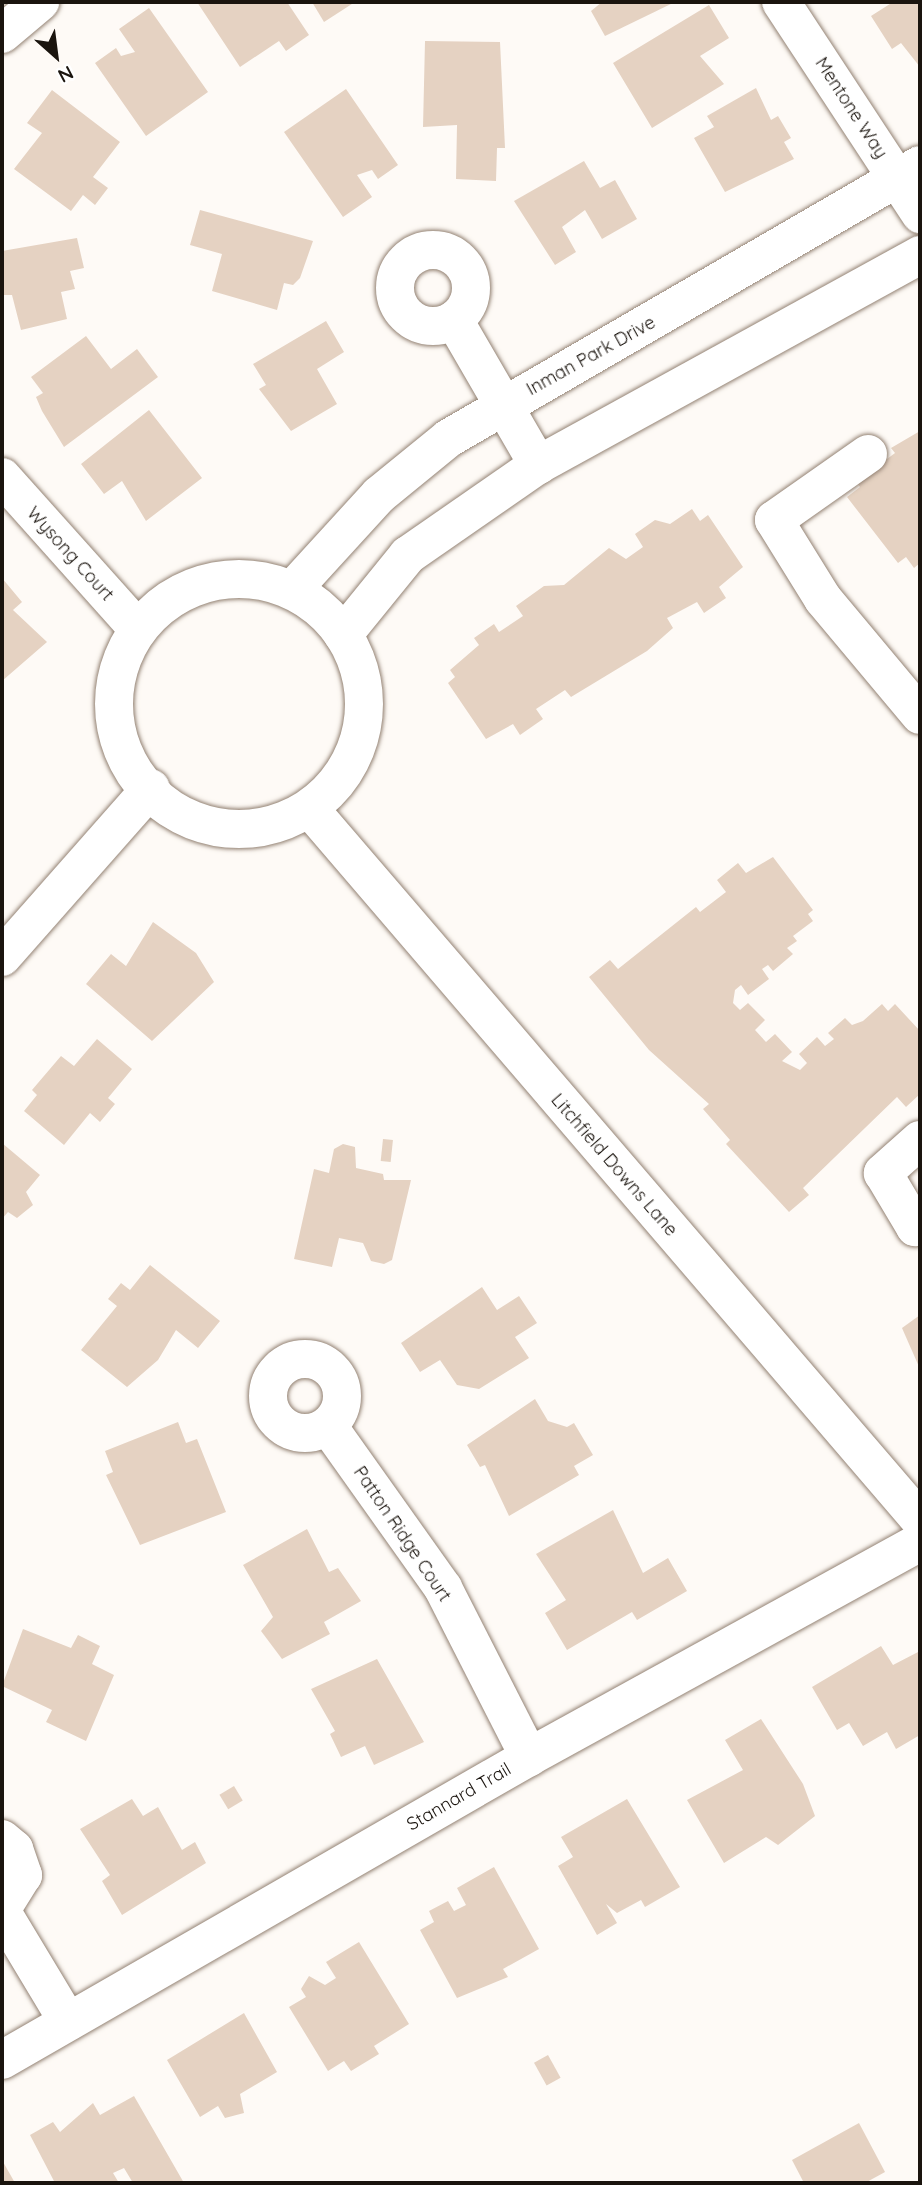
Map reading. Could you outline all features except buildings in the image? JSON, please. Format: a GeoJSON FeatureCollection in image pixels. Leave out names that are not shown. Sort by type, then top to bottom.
{"type":"FeatureCollection","features":[{"type":"Feature","properties":{"kind":"street"},"geometry":{"type":"LineString","coordinates":[[2,34],[40,2]]}},
{"type":"Feature","properties":{"kind":"street","name":"Mentone Way"},"geometry":{"type":"LineString","coordinates":[[781,2],[910,173],[920,214]]}},
{"type":"Feature","properties":{"kind":"street","name":"Inman Park Drive"},"geometry":{"type":"LineString","coordinates":[[294,588],[419,460],[504,405],[910,173]]}},
{"type":"Feature","properties":{"kind":"street"},"geometry":{"type":"LineString","coordinates":[[343,635],[408,555],[538,465],[920,255]]}},
{"type":"Feature","properties":{"kind":"street"},"geometry":{"type":"LineString","coordinates":[[454,320],[538,465]]}},
{"type":"Feature","properties":{"kind":"street"},"geometry":{"type":"LineString","coordinates":[[868,454],[774,520],[831,609],[920,715]]}},
{"type":"Feature","properties":{"kind":"street","name":"Wysong Court"},"geometry":{"type":"LineString","coordinates":[[2,477],[138,629]]}},
{"type":"Feature","properties":{"kind":"street"},"geometry":{"type":"LineString","coordinates":[[241,576],[294,588],[343,635],[363,677],[364,732],[345,777],[310,809],[267,827],[220,829],[178,811],[151,788],[127,762],[111,718],[114,671],[138,629],[171,600],[241,576]]}},
{"type":"Feature","properties":{"kind":"street"},"geometry":{"type":"LineString","coordinates":[[2,957],[151,788]]}},
{"type":"Feature","properties":{"kind":"street","name":"Litchfield Downs Lane"},"geometry":{"type":"LineString","coordinates":[[310,809],[920,1520]]}},
{"type":"Feature","properties":{"kind":"street"},"geometry":{"type":"LineString","coordinates":[[920,1140],[883,1173],[915,1227],[920,1225]]}},
{"type":"Feature","properties":{"kind":"street","name":"Patton Ridge Court"},"geometry":{"type":"LineString","coordinates":[[328,1426],[443,1588],[529,1757]]}},
{"type":"Feature","properties":{"kind":"street","name":"Stannard Trail"},"geometry":{"type":"LineString","coordinates":[[2,2060],[529,1757],[920,1542]]}},
{"type":"Feature","properties":{"kind":"street"},"geometry":{"type":"LineString","coordinates":[[2,1839],[14,1849],[23,1875],[2,1910],[68,2022]]}}]}
